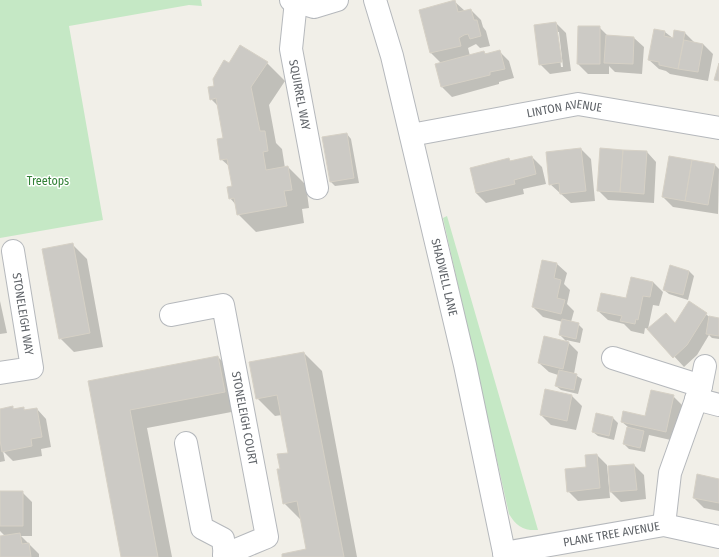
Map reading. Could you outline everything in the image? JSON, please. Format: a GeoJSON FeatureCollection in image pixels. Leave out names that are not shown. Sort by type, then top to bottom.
{"type":"FeatureCollection","features":[{"type":"Feature","properties":{"kind":"street","name":"SQUIRREL WAY"},"geometry":{"type":"LineString","coordinates":[[317,188],[290,49],[293,1],[314,7],[337,0]]}},
{"type":"Feature","properties":{"kind":"street","name":"SHADWELL LANE"},"geometry":{"type":"LineString","coordinates":[[375,0],[392,56],[465,365],[504,555]]}},
{"type":"Feature","properties":{"kind":"street","name":"LINTON AVENUE"},"geometry":{"type":"LineString","coordinates":[[411,135],[578,104],[719,128]]}},
{"type":"Feature","properties":{"kind":"street","name":"STONELEIGH WAY"},"geometry":{"type":"LineString","coordinates":[[0,373],[32,368],[13,251]]}},
{"type":"Feature","properties":{"kind":"street","name":"STONELEIGH COURT"},"geometry":{"type":"LineString","coordinates":[[171,315],[223,305],[267,537],[225,556],[223,539],[202,528],[186,443]]}},
{"type":"Feature","properties":{"kind":"street"},"geometry":{"type":"LineString","coordinates":[[613,358],[701,384],[719,405]]}},
{"type":"Feature","properties":{"kind":"street"},"geometry":{"type":"LineString","coordinates":[[664,525],[670,473],[701,384]]}},
{"type":"Feature","properties":{"kind":"street","name":"PLANE TREE AVENUE"},"geometry":{"type":"LineString","coordinates":[[504,555],[664,525],[719,537]]}},
{"type":"Feature","properties":{"kind":"green space","name":"Treetops"},"geometry":{"type":"Polygon","coordinates":[[[0,0],[201,0],[202,6],[189,5],[69,26],[103,220],[0,238],[0,0]]]}},
{"type":"Feature","properties":{"kind":"green space"},"geometry":{"type":"Polygon","coordinates":[[[447,216],[538,530],[529,530],[521,527],[509,514],[443,218],[447,216]]]}},
{"type":"Feature","properties":{"kind":"building"},"geometry":{"type":"Polygon","coordinates":[[[455,0],[458,12],[471,9],[474,20],[477,20],[481,36],[470,39],[468,34],[464,35],[459,38],[461,46],[430,53],[419,10],[455,0]]]}},
{"type":"Feature","properties":{"kind":"building"},"geometry":{"type":"Polygon","coordinates":[[[556,22],[562,62],[539,65],[534,25],[556,22]]]}},
{"type":"Feature","properties":{"kind":"building"},"geometry":{"type":"Polygon","coordinates":[[[578,26],[600,26],[600,64],[577,64],[578,26]]]}},
{"type":"Feature","properties":{"kind":"building"},"geometry":{"type":"Polygon","coordinates":[[[654,29],[665,31],[664,36],[673,38],[674,30],[685,32],[678,69],[659,65],[659,62],[648,60],[654,29]]]}},
{"type":"Feature","properties":{"kind":"building"},"geometry":{"type":"Polygon","coordinates":[[[606,35],[634,37],[633,64],[604,63],[606,35]]]}},
{"type":"Feature","properties":{"kind":"building"},"geometry":{"type":"Polygon","coordinates":[[[684,40],[703,44],[698,72],[678,69],[684,40]]]}},
{"type":"Feature","properties":{"kind":"building"},"geometry":{"type":"Polygon","coordinates":[[[240,45],[268,62],[251,87],[260,131],[265,131],[268,151],[263,152],[266,170],[288,166],[292,190],[284,191],[287,206],[237,215],[234,198],[229,199],[227,187],[232,186],[227,159],[220,160],[217,139],[223,138],[216,98],[210,100],[208,87],[214,86],[213,79],[224,60],[229,63],[240,45]]]}},
{"type":"Feature","properties":{"kind":"building"},"geometry":{"type":"Polygon","coordinates":[[[500,50],[505,69],[490,72],[490,75],[441,87],[435,64],[484,51],[485,54],[500,50]]]}},
{"type":"Feature","properties":{"kind":"building"},"geometry":{"type":"Polygon","coordinates":[[[719,63],[719,81],[714,80],[719,63]]]}},
{"type":"Feature","properties":{"kind":"building"},"geometry":{"type":"Polygon","coordinates":[[[347,133],[354,178],[330,182],[322,137],[347,133]]]}},
{"type":"Feature","properties":{"kind":"building"},"geometry":{"type":"Polygon","coordinates":[[[581,148],[586,191],[560,194],[559,183],[549,185],[546,152],[581,148]]]}},
{"type":"Feature","properties":{"kind":"building"},"geometry":{"type":"Polygon","coordinates":[[[600,148],[623,150],[620,192],[597,191],[600,148]]]}},
{"type":"Feature","properties":{"kind":"building"},"geometry":{"type":"Polygon","coordinates":[[[623,150],[647,151],[644,194],[620,192],[623,150]]]}},
{"type":"Feature","properties":{"kind":"building"},"geometry":{"type":"Polygon","coordinates":[[[532,156],[536,174],[514,180],[515,184],[476,193],[470,168],[509,158],[510,161],[532,156]]]}},
{"type":"Feature","properties":{"kind":"building"},"geometry":{"type":"Polygon","coordinates":[[[669,156],[692,160],[685,201],[662,197],[669,156]]]}},
{"type":"Feature","properties":{"kind":"building"},"geometry":{"type":"Polygon","coordinates":[[[692,160],[715,164],[708,205],[685,201],[692,160]]]}},
{"type":"Feature","properties":{"kind":"building"},"geometry":{"type":"Polygon","coordinates":[[[73,243],[90,333],[59,339],[42,249],[73,243]]]}},
{"type":"Feature","properties":{"kind":"building"},"geometry":{"type":"Polygon","coordinates":[[[542,260],[557,263],[554,278],[561,280],[557,298],[565,300],[561,314],[532,307],[542,260]]]}},
{"type":"Feature","properties":{"kind":"building"},"geometry":{"type":"Polygon","coordinates":[[[670,265],[689,271],[683,295],[663,290],[670,265]]]}},
{"type":"Feature","properties":{"kind":"building"},"geometry":{"type":"Polygon","coordinates":[[[631,277],[653,282],[650,297],[643,296],[638,320],[636,319],[635,324],[620,321],[622,316],[597,311],[601,293],[626,298],[631,277]]]}},
{"type":"Feature","properties":{"kind":"building"},"geometry":{"type":"Polygon","coordinates":[[[689,301],[707,313],[687,345],[673,358],[647,329],[666,313],[675,323],[689,301]]]}},
{"type":"Feature","properties":{"kind":"building"},"geometry":{"type":"Polygon","coordinates":[[[709,316],[719,318],[719,336],[706,334],[709,316]]]}},
{"type":"Feature","properties":{"kind":"building"},"geometry":{"type":"Polygon","coordinates":[[[562,319],[579,323],[576,339],[559,335],[562,319]]]}},
{"type":"Feature","properties":{"kind":"building"},"geometry":{"type":"Polygon","coordinates":[[[544,336],[569,342],[563,369],[538,363],[544,336]]]}},
{"type":"Feature","properties":{"kind":"building"},"geometry":{"type":"Polygon","coordinates":[[[304,352],[344,557],[282,557],[282,554],[306,549],[297,501],[283,504],[277,469],[280,469],[277,454],[288,453],[277,395],[256,399],[249,362],[304,352]]]}},
{"type":"Feature","properties":{"kind":"building"},"geometry":{"type":"Polygon","coordinates":[[[218,356],[225,392],[130,410],[158,557],[121,557],[88,381],[218,356]]]}},
{"type":"Feature","properties":{"kind":"building"},"geometry":{"type":"Polygon","coordinates":[[[559,370],[577,374],[574,390],[555,386],[559,370]]]}},
{"type":"Feature","properties":{"kind":"building"},"geometry":{"type":"Polygon","coordinates":[[[545,389],[572,395],[567,421],[540,415],[545,389]]]}},
{"type":"Feature","properties":{"kind":"building"},"geometry":{"type":"Polygon","coordinates":[[[651,390],[674,395],[666,432],[621,422],[623,411],[645,416],[651,390]]]}},
{"type":"Feature","properties":{"kind":"building"},"geometry":{"type":"Polygon","coordinates":[[[13,406],[13,409],[24,407],[24,410],[37,408],[42,437],[31,439],[32,446],[2,452],[0,440],[0,409],[13,406]]]}},
{"type":"Feature","properties":{"kind":"building"},"geometry":{"type":"Polygon","coordinates":[[[596,413],[613,417],[609,436],[592,432],[596,413]]]}},
{"type":"Feature","properties":{"kind":"building"},"geometry":{"type":"Polygon","coordinates":[[[627,427],[644,431],[640,448],[623,444],[627,427]]]}},
{"type":"Feature","properties":{"kind":"building"},"geometry":{"type":"Polygon","coordinates":[[[597,454],[600,488],[567,492],[565,469],[586,467],[585,455],[597,454]]]}},
{"type":"Feature","properties":{"kind":"building"},"geometry":{"type":"Polygon","coordinates":[[[634,464],[637,490],[610,492],[608,466],[634,464]]]}},
{"type":"Feature","properties":{"kind":"building"},"geometry":{"type":"Polygon","coordinates":[[[697,474],[719,479],[719,503],[693,498],[697,474]]]}},
{"type":"Feature","properties":{"kind":"building"},"geometry":{"type":"Polygon","coordinates":[[[0,491],[23,491],[23,526],[0,526],[0,491]]]}},
{"type":"Feature","properties":{"kind":"building"},"geometry":{"type":"Polygon","coordinates":[[[20,533],[22,544],[29,543],[31,557],[0,557],[0,536],[20,533]]]}}]}
